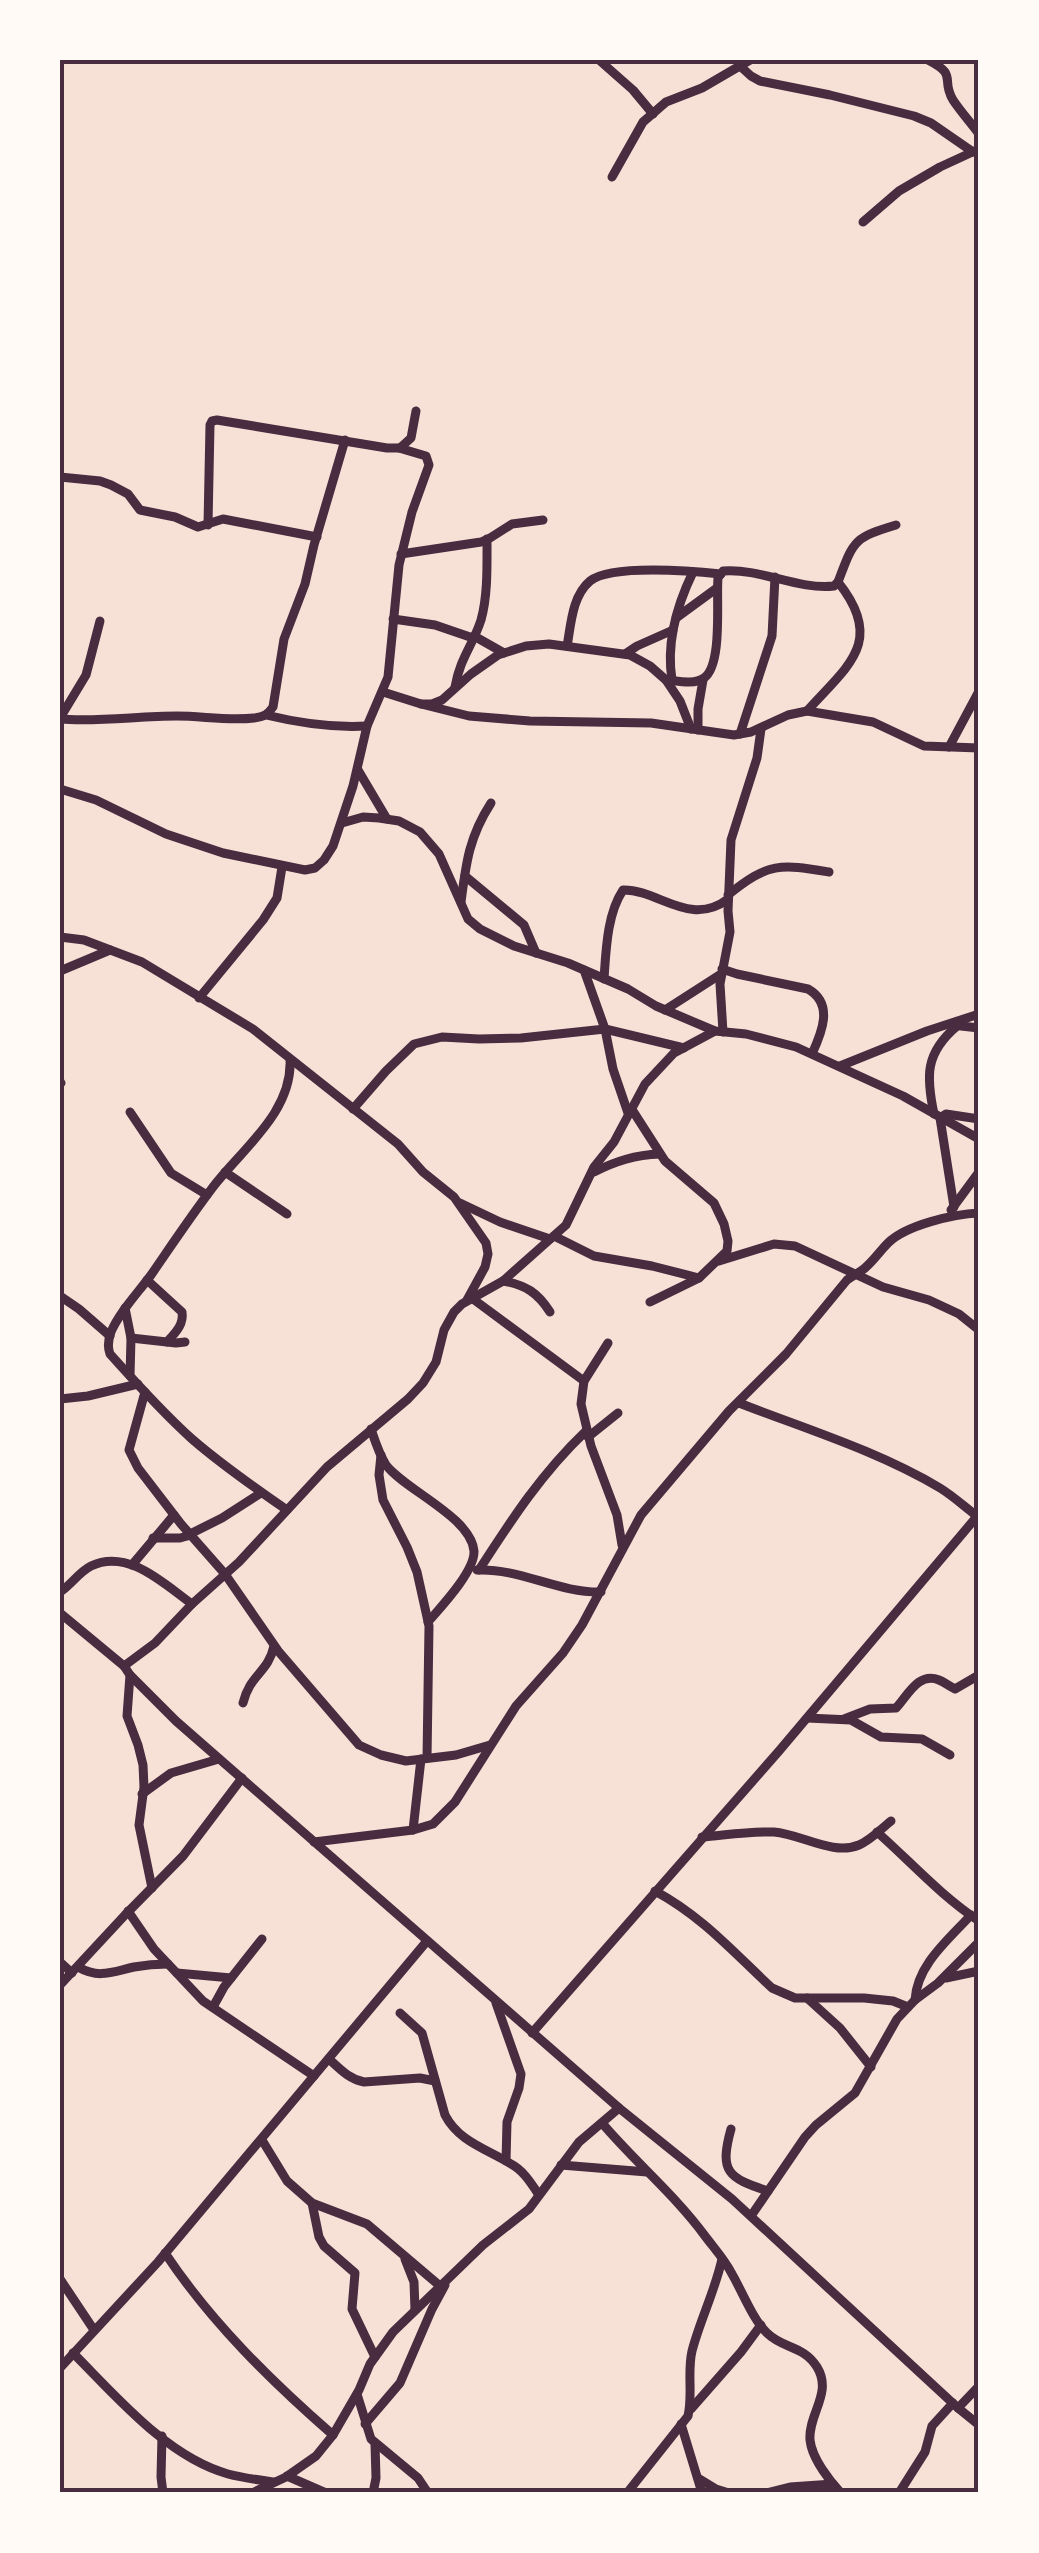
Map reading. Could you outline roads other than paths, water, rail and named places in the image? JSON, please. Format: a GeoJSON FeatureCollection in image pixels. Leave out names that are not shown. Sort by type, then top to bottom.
{"type":"FeatureCollection","features":[{"type":"Feature","properties":{"kind":"street"},"geometry":{"type":"LineString","coordinates":[[599,60],[653,114]]}},
{"type":"Feature","properties":{"kind":"street"},"geometry":{"type":"LineString","coordinates":[[612,177],[644,122],[666,102],[702,88],[750,60]]}},
{"type":"Feature","properties":{"kind":"street"},"geometry":{"type":"LineString","coordinates":[[928,60],[944,68],[952,98],[979,134]]}},
{"type":"Feature","properties":{"kind":"street"},"geometry":{"type":"LineString","coordinates":[[740,66],[760,81],[914,116],[976,151]]}},
{"type":"Feature","properties":{"kind":"street"},"geometry":{"type":"LineString","coordinates":[[863,222],[898,191],[976,151]]}},
{"type":"Feature","properties":{"kind":"street"},"geometry":{"type":"LineString","coordinates":[[398,448],[410,438],[416,411]]}},
{"type":"Feature","properties":{"kind":"street"},"geometry":{"type":"LineString","coordinates":[[60,789],[96,800],[166,834],[282,867],[315,868],[333,846],[367,726],[388,677],[401,554],[429,460],[419,452],[398,448],[212,421],[208,525]]}},
{"type":"Feature","properties":{"kind":"street"},"geometry":{"type":"LineString","coordinates":[[100,620],[86,675],[60,718],[224,719],[266,714],[273,707],[284,639],[305,584],[346,440]]}},
{"type":"Feature","properties":{"kind":"street"},"geometry":{"type":"LineString","coordinates":[[60,477],[100,481],[128,494],[140,510],[175,516],[198,527],[223,519],[317,537]]}},
{"type":"Feature","properties":{"kind":"street"},"geometry":{"type":"LineString","coordinates":[[401,554],[487,540],[512,524],[543,520]]}},
{"type":"Feature","properties":{"kind":"street"},"geometry":{"type":"LineString","coordinates":[[568,646],[574,609],[593,578],[626,571],[721,574],[737,570],[834,586],[854,543],[896,525]]}},
{"type":"Feature","properties":{"kind":"street"},"geometry":{"type":"LineString","coordinates":[[455,687],[458,668],[474,637],[486,598],[487,540]]}},
{"type":"Feature","properties":{"kind":"street"},"geometry":{"type":"LineString","coordinates":[[669,680],[673,630],[693,572]]}},
{"type":"Feature","properties":{"kind":"street"},"geometry":{"type":"LineString","coordinates":[[695,729],[703,680],[715,655],[721,574]]}},
{"type":"Feature","properties":{"kind":"street"},"geometry":{"type":"LineString","coordinates":[[740,734],[772,636],[775,577]]}},
{"type":"Feature","properties":{"kind":"street"},"geometry":{"type":"LineString","coordinates":[[807,711],[845,672],[856,653],[860,617],[838,582]]}},
{"type":"Feature","properties":{"kind":"street"},"geometry":{"type":"LineString","coordinates":[[676,618],[717,588]]}},
{"type":"Feature","properties":{"kind":"street"},"geometry":{"type":"LineString","coordinates":[[393,619],[462,632],[504,653]]}},
{"type":"Feature","properties":{"kind":"street"},"geometry":{"type":"LineString","coordinates":[[624,654],[673,630]]}},
{"type":"Feature","properties":{"kind":"street"},"geometry":{"type":"LineString","coordinates":[[421,704],[442,700],[471,674],[504,653],[549,644],[624,654],[650,666],[669,680],[695,729]]}},
{"type":"Feature","properties":{"kind":"street"},"geometry":{"type":"LineString","coordinates":[[669,680],[703,680]]}},
{"type":"Feature","properties":{"kind":"street"},"geometry":{"type":"LineString","coordinates":[[949,747],[979,691]]}},
{"type":"Feature","properties":{"kind":"street"},"geometry":{"type":"LineString","coordinates":[[383,692],[484,717],[651,722],[740,734],[807,711],[873,722],[924,746],[979,748]]}},
{"type":"Feature","properties":{"kind":"street"},"geometry":{"type":"LineString","coordinates":[[266,714],[300,722],[367,726]]}},
{"type":"Feature","properties":{"kind":"street"},"geometry":{"type":"LineString","coordinates":[[719,1032],[722,972],[730,932],[728,897],[734,830],[761,729]]}},
{"type":"Feature","properties":{"kind":"street"},"geometry":{"type":"LineString","coordinates":[[357,769],[387,819]]}},
{"type":"Feature","properties":{"kind":"street"},"geometry":{"type":"LineString","coordinates":[[461,904],[468,850],[492,804]]}},
{"type":"Feature","properties":{"kind":"street"},"geometry":{"type":"LineString","coordinates":[[342,823],[363,817],[387,819],[420,832],[439,854],[468,919],[514,946],[604,978],[719,1032],[746,1034],[796,1047],[902,1096],[979,1139]]}},
{"type":"Feature","properties":{"kind":"street"},"geometry":{"type":"LineString","coordinates":[[730,862],[760,872]]}},
{"type":"Feature","properties":{"kind":"street"},"geometry":{"type":"LineString","coordinates":[[604,978],[607,939],[623,890],[683,908],[717,906],[760,872],[776,866],[830,872]]}},
{"type":"Feature","properties":{"kind":"street"},"geometry":{"type":"LineString","coordinates":[[199,998],[264,920],[277,898],[282,867]]}},
{"type":"Feature","properties":{"kind":"street"},"geometry":{"type":"LineString","coordinates":[[465,876],[524,925],[536,953]]}},
{"type":"Feature","properties":{"kind":"street"},"geometry":{"type":"LineString","coordinates":[[717,906],[728,917]]}},
{"type":"Feature","properties":{"kind":"street"},"geometry":{"type":"LineString","coordinates":[[60,937],[84,940],[142,962],[253,1029],[398,1144],[458,1202],[486,1242],[485,1267],[469,1301]]}},
{"type":"Feature","properties":{"kind":"street"},"geometry":{"type":"LineString","coordinates":[[60,971],[110,950]]}},
{"type":"Feature","properties":{"kind":"street"},"geometry":{"type":"LineString","coordinates":[[584,970],[605,1029],[612,1069],[629,1111],[665,1161],[714,1203],[728,1241],[727,1252],[699,1278],[650,1302]]}},
{"type":"Feature","properties":{"kind":"street"},"geometry":{"type":"LineString","coordinates":[[666,1010],[722,972],[808,989],[818,995],[823,1005],[823,1030],[812,1054]]}},
{"type":"Feature","properties":{"kind":"street"},"geometry":{"type":"LineString","coordinates":[[840,1066],[979,1014]]}},
{"type":"Feature","properties":{"kind":"street"},"geometry":{"type":"LineString","coordinates":[[951,1025],[979,1028]]}},
{"type":"Feature","properties":{"kind":"street"},"geometry":{"type":"LineString","coordinates":[[951,1025],[935,1048],[928,1072],[954,1207]]}},
{"type":"Feature","properties":{"kind":"street"},"geometry":{"type":"LineString","coordinates":[[354,1109],[414,1044],[430,1039],[520,1038],[605,1029],[684,1048]]}},
{"type":"Feature","properties":{"kind":"street"},"geometry":{"type":"LineString","coordinates":[[152,1888],[139,1825],[143,1766],[128,1716],[127,1670],[327,1466],[408,1399],[436,1362],[444,1330],[454,1312],[503,1281],[573,1215],[592,1173],[656,1070],[674,1053],[719,1032]]}},
{"type":"Feature","properties":{"kind":"street"},"geometry":{"type":"LineString","coordinates":[[287,1510],[191,1438],[108,1351],[110,1336],[126,1308],[207,1195],[278,1107],[291,1074],[290,1060]]}},
{"type":"Feature","properties":{"kind":"street"},"geometry":{"type":"LineString","coordinates":[[130,1112],[172,1173],[207,1195]]}},
{"type":"Feature","properties":{"kind":"street"},"geometry":{"type":"LineString","coordinates":[[937,1116],[979,1119]]}},
{"type":"Feature","properties":{"kind":"street"},"geometry":{"type":"LineString","coordinates":[[592,1173],[639,1155],[660,1154]]}},
{"type":"Feature","properties":{"kind":"street"},"geometry":{"type":"LineString","coordinates":[[226,1172],[287,1214]]}},
{"type":"Feature","properties":{"kind":"street"},"geometry":{"type":"LineString","coordinates":[[946,1218],[979,1172]]}},
{"type":"Feature","properties":{"kind":"street"},"geometry":{"type":"LineString","coordinates":[[458,1202],[500,1222],[552,1237],[594,1256],[699,1278]]}},
{"type":"Feature","properties":{"kind":"street"},"geometry":{"type":"LineString","coordinates":[[314,1842],[433,1824],[455,1802],[516,1706],[563,1654],[641,1515],[729,1411],[786,1354],[828,1300],[896,1237],[946,1218],[979,1212]]}},
{"type":"Feature","properties":{"kind":"street"},"geometry":{"type":"LineString","coordinates":[[719,1260],[774,1244],[796,1246],[883,1287],[929,1300],[979,1330]]}},
{"type":"Feature","properties":{"kind":"street"},"geometry":{"type":"LineString","coordinates":[[147,1280],[182,1312],[184,1320],[168,1342]]}},
{"type":"Feature","properties":{"kind":"street"},"geometry":{"type":"LineString","coordinates":[[503,1281],[527,1288],[550,1312]]}},
{"type":"Feature","properties":{"kind":"street"},"geometry":{"type":"LineString","coordinates":[[60,1296],[110,1336]]}},
{"type":"Feature","properties":{"kind":"street"},"geometry":{"type":"LineString","coordinates":[[469,1301],[584,1380]]}},
{"type":"Feature","properties":{"kind":"street"},"geometry":{"type":"LineString","coordinates":[[126,1308],[138,1384],[129,1450],[138,1468],[225,1574],[274,1646],[359,1745],[406,1761],[456,1755],[490,1745]]}},
{"type":"Feature","properties":{"kind":"street"},"geometry":{"type":"LineString","coordinates":[[132,1338],[186,1342]]}},
{"type":"Feature","properties":{"kind":"street"},"geometry":{"type":"LineString","coordinates":[[608,1343],[584,1380],[581,1404],[587,1434],[616,1515],[622,1547]]}},
{"type":"Feature","properties":{"kind":"street"},"geometry":{"type":"LineString","coordinates":[[60,1399],[138,1384]]}},
{"type":"Feature","properties":{"kind":"street"},"geometry":{"type":"LineString","coordinates":[[532,2032],[807,1718],[978,1515],[918,1476],[739,1403]]}},
{"type":"Feature","properties":{"kind":"street"},"geometry":{"type":"LineString","coordinates":[[479,1570],[547,1471],[587,1434],[618,1413]]}},
{"type":"Feature","properties":{"kind":"street"},"geometry":{"type":"LineString","coordinates":[[372,1429],[386,1465],[466,1532],[474,1550],[447,1601],[428,1622]]}},
{"type":"Feature","properties":{"kind":"street"},"geometry":{"type":"LineString","coordinates":[[382,1455],[379,1476],[383,1500],[418,1572],[428,1622],[424,1759],[413,1830]]}},
{"type":"Feature","properties":{"kind":"street"},"geometry":{"type":"LineString","coordinates":[[154,1538],[190,1535],[262,1492]]}},
{"type":"Feature","properties":{"kind":"street"},"geometry":{"type":"LineString","coordinates":[[132,1565],[174,1515]]}},
{"type":"Feature","properties":{"kind":"street"},"geometry":{"type":"LineString","coordinates":[[966,1530],[979,1531]]}},
{"type":"Feature","properties":{"kind":"street"},"geometry":{"type":"LineString","coordinates":[[60,1592],[87,1568],[104,1561],[138,1566],[192,1604]]}},
{"type":"Feature","properties":{"kind":"street"},"geometry":{"type":"LineString","coordinates":[[466,1571],[498,1569],[568,1589],[601,1592]]}},
{"type":"Feature","properties":{"kind":"street"},"geometry":{"type":"LineString","coordinates":[[60,1613],[127,1670],[176,1721],[427,1941],[619,2108],[751,2216],[979,2424]]}},
{"type":"Feature","properties":{"kind":"street"},"geometry":{"type":"LineString","coordinates":[[243,1703],[250,1683],[268,1665],[274,1646]]}},
{"type":"Feature","properties":{"kind":"street"},"geometry":{"type":"LineString","coordinates":[[844,1719],[870,1708],[896,1708],[911,1688],[924,1680],[937,1679],[954,1689],[979,1675]]}},
{"type":"Feature","properties":{"kind":"street"},"geometry":{"type":"LineString","coordinates":[[807,1718],[844,1719],[881,1737],[922,1740],[950,1755]]}},
{"type":"Feature","properties":{"kind":"street"},"geometry":{"type":"LineString","coordinates":[[142,1794],[171,1774],[219,1759]]}},
{"type":"Feature","properties":{"kind":"street"},"geometry":{"type":"LineString","coordinates":[[60,1985],[201,1836],[242,1778]]}},
{"type":"Feature","properties":{"kind":"street"},"geometry":{"type":"LineString","coordinates":[[702,1837],[772,1832],[834,1847],[852,1847],[862,1844],[891,1821]]}},
{"type":"Feature","properties":{"kind":"street"},"geometry":{"type":"LineString","coordinates":[[878,1832],[975,1918],[922,1971],[912,2004]]}},
{"type":"Feature","properties":{"kind":"street"},"geometry":{"type":"LineString","coordinates":[[655,1891],[709,1926],[772,1988],[795,1998],[912,2004]]}},
{"type":"Feature","properties":{"kind":"street"},"geometry":{"type":"LineString","coordinates":[[128,1911],[154,1949],[213,2007],[314,2076]]}},
{"type":"Feature","properties":{"kind":"street"},"geometry":{"type":"LineString","coordinates":[[213,2007],[262,1939]]}},
{"type":"Feature","properties":{"kind":"street"},"geometry":{"type":"LineString","coordinates":[[60,2368],[165,2254],[427,1941]]}},
{"type":"Feature","properties":{"kind":"street"},"geometry":{"type":"LineString","coordinates":[[751,2216],[805,2137],[855,2093],[897,2019],[979,1942]]}},
{"type":"Feature","properties":{"kind":"street"},"geometry":{"type":"LineString","coordinates":[[60,1962],[97,1975],[168,1964]]}},
{"type":"Feature","properties":{"kind":"street"},"geometry":{"type":"LineString","coordinates":[[944,1978],[979,1971]]}},
{"type":"Feature","properties":{"kind":"street"},"geometry":{"type":"LineString","coordinates":[[177,1973],[231,1978]]}},
{"type":"Feature","properties":{"kind":"street"},"geometry":{"type":"LineString","coordinates":[[807,1998],[840,2028],[871,2067]]}},
{"type":"Feature","properties":{"kind":"street"},"geometry":{"type":"LineString","coordinates":[[495,2000],[521,2074],[508,2122],[506,2161]]}},
{"type":"Feature","properties":{"kind":"street"},"geometry":{"type":"LineString","coordinates":[[400,2013],[422,2033],[450,2126],[485,2152],[514,2165],[539,2195]]}},
{"type":"Feature","properties":{"kind":"street"},"geometry":{"type":"LineString","coordinates":[[329,2059],[344,2073],[364,2082],[420,2078],[435,2081]]}},
{"type":"Feature","properties":{"kind":"street"},"geometry":{"type":"LineString","coordinates":[[255,2492],[316,2456],[334,2435],[375,2356],[393,2332],[529,2208],[579,2142],[619,2108]]}},
{"type":"Feature","properties":{"kind":"street"},"geometry":{"type":"LineString","coordinates":[[602,2123],[692,2218],[767,2334],[797,2347],[818,2369],[823,2394],[811,2422],[810,2437],[812,2448],[840,2493]]}},
{"type":"Feature","properties":{"kind":"street"},"geometry":{"type":"LineString","coordinates":[[730,2129],[725,2152],[729,2173],[768,2191]]}},
{"type":"Feature","properties":{"kind":"street"},"geometry":{"type":"LineString","coordinates":[[262,2140],[288,2181],[312,2203],[367,2224],[440,2286]]}},
{"type":"Feature","properties":{"kind":"street"},"geometry":{"type":"LineString","coordinates":[[561,2165],[646,2172]]}},
{"type":"Feature","properties":{"kind":"street"},"geometry":{"type":"LineString","coordinates":[[312,2203],[324,2246],[355,2274],[352,2309],[375,2356]]}},
{"type":"Feature","properties":{"kind":"street"},"geometry":{"type":"LineString","coordinates":[[165,2254],[226,2331],[287,2395],[334,2435]]}},
{"type":"Feature","properties":{"kind":"street"},"geometry":{"type":"LineString","coordinates":[[404,2257],[414,2282],[415,2310]]}},
{"type":"Feature","properties":{"kind":"street"},"geometry":{"type":"LineString","coordinates":[[690,2411],[692,2353],[722,2259]]}},
{"type":"Feature","properties":{"kind":"street"},"geometry":{"type":"LineString","coordinates":[[365,2424],[400,2382],[450,2278]]}},
{"type":"Feature","properties":{"kind":"street"},"geometry":{"type":"LineString","coordinates":[[60,2279],[94,2330]]}},
{"type":"Feature","properties":{"kind":"street"},"geometry":{"type":"LineString","coordinates":[[627,2493],[761,2325]]}},
{"type":"Feature","properties":{"kind":"street"},"geometry":{"type":"LineString","coordinates":[[73,2353],[141,2420],[208,2466],[226,2474],[274,2482]]}},
{"type":"Feature","properties":{"kind":"street"},"geometry":{"type":"LineString","coordinates":[[898,2492],[925,2452],[932,2426],[979,2386]]}},
{"type":"Feature","properties":{"kind":"street"},"geometry":{"type":"LineString","coordinates":[[357,2394],[370,2439],[418,2478],[429,2492]]}},
{"type":"Feature","properties":{"kind":"street"},"geometry":{"type":"LineString","coordinates":[[682,2424],[702,2493]]}},
{"type":"Feature","properties":{"kind":"street"},"geometry":{"type":"LineString","coordinates":[[162,2436],[163,2493]]}},
{"type":"Feature","properties":{"kind":"street"},"geometry":{"type":"LineString","coordinates":[[373,2493],[376,2444]]}},
{"type":"Feature","properties":{"kind":"street"},"geometry":{"type":"LineString","coordinates":[[286,2476],[326,2493]]}},
{"type":"Feature","properties":{"kind":"street"},"geometry":{"type":"LineString","coordinates":[[698,2478],[728,2493]]}},
{"type":"Feature","properties":{"kind":"street"},"geometry":{"type":"LineString","coordinates":[[766,2493],[833,2484]]}}]}
